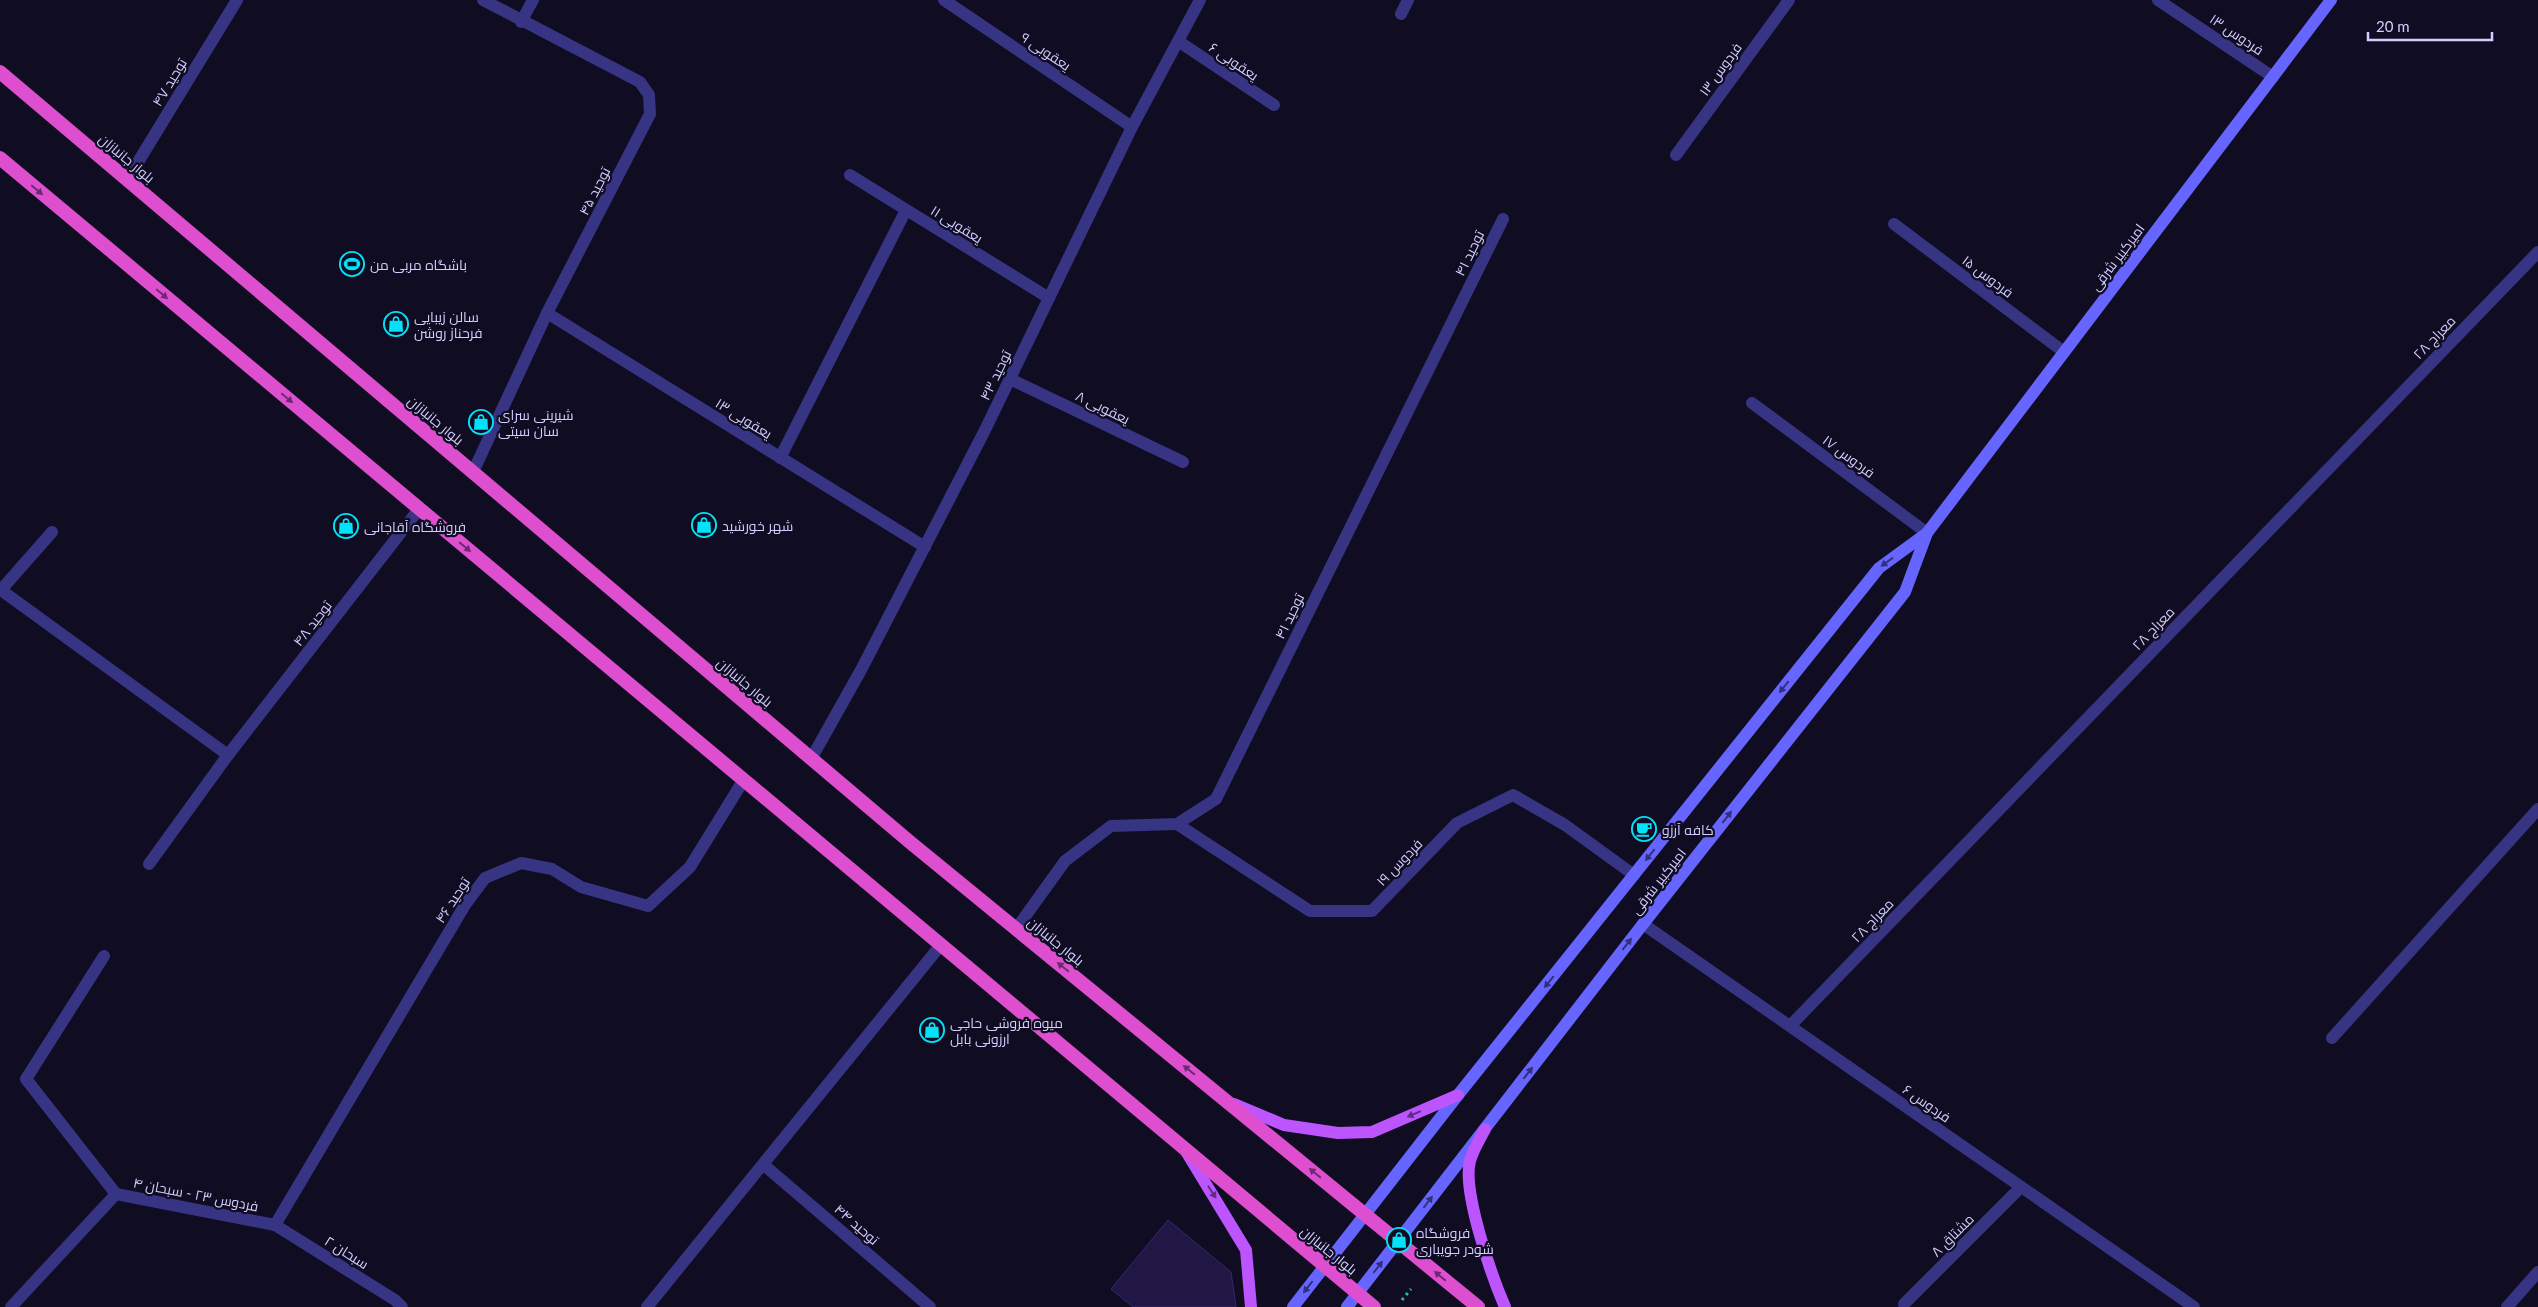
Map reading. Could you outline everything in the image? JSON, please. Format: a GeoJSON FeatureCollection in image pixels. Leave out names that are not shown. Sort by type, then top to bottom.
{"type":"FeatureCollection","features":[{"type":"Feature","properties":{"kind":"highway","name":"بلوار جانبازان"},"geometry":{"type":"LineString","coordinates":[[0,72],[811,759],[1399,1240],[1478,1307]]}},
{"type":"Feature","properties":{"kind":"highway","name":"بلوار جانبازان"},"geometry":{"type":"LineString","coordinates":[[0,158],[1374,1307]]}},
{"type":"Feature","properties":{"kind":"main road","name":"امیرکبیر شرقی"},"geometry":{"type":"LineString","coordinates":[[1347,1307],[1643,924],[1905,592],[1927,533],[2331,0]]}},
{"type":"Feature","properties":{"kind":"main road","name":"امیرکبیر شرقی"},"geometry":{"type":"LineString","coordinates":[[1293,1307],[1458,1095],[1879,568],[1927,533]]}},
{"type":"Feature","properties":{"kind":"main road"},"geometry":{"type":"LineString","coordinates":[[1226,1100],[1284,1125],[1338,1133],[1372,1132],[1458,1095]]}},
{"type":"Feature","properties":{"kind":"main road"},"geometry":{"type":"LineString","coordinates":[[1485,1129],[1470,1161],[1470,1186],[1490,1273],[1505,1307]]}},
{"type":"Feature","properties":{"kind":"main road"},"geometry":{"type":"LineString","coordinates":[[1186,1151],[1246,1250],[1250,1307]]}},
{"type":"Feature","properties":{"kind":"street","name":"توحید ۴۷"},"geometry":{"type":"LineString","coordinates":[[128,180],[237,0]]}},
{"type":"Feature","properties":{"kind":"street","name":"توحید ۴۵"},"geometry":{"type":"LineString","coordinates":[[473,472],[547,313],[650,114],[649,95],[640,82],[521,22],[483,0]]}},
{"type":"Feature","properties":{"kind":"street"},"geometry":{"type":"LineString","coordinates":[[521,22],[533,0]]}},
{"type":"Feature","properties":{"kind":"street","name":"یعقوبی ۹"},"geometry":{"type":"LineString","coordinates":[[944,0],[1132,127]]}},
{"type":"Feature","properties":{"kind":"street","name":"توحید ۴۳"},"geometry":{"type":"LineString","coordinates":[[811,759],[861,670],[925,547],[1010,379],[1132,127],[1200,0]]}},
{"type":"Feature","properties":{"kind":"street"},"geometry":{"type":"LineString","coordinates":[[1401,14],[1408,0]]}},
{"type":"Feature","properties":{"kind":"street","name":"فردوس ۱۳"},"geometry":{"type":"LineString","coordinates":[[1676,155],[1789,0]]}},
{"type":"Feature","properties":{"kind":"street","name":"فردوس ۱۳"},"geometry":{"type":"LineString","coordinates":[[2158,0],[2273,77]]}},
{"type":"Feature","properties":{"kind":"street","name":"یعقوبی ۶"},"geometry":{"type":"LineString","coordinates":[[1178,41],[1274,105]]}},
{"type":"Feature","properties":{"kind":"street","name":"یعقوبی ۱۱"},"geometry":{"type":"LineString","coordinates":[[850,175],[1049,298]]}},
{"type":"Feature","properties":{"kind":"street"},"geometry":{"type":"LineString","coordinates":[[780,458],[906,210]]}},
{"type":"Feature","properties":{"kind":"street","name":"توحید ۴۱"},"geometry":{"type":"LineString","coordinates":[[1176,824],[1216,799],[1502,219]]}},
{"type":"Feature","properties":{"kind":"street","name":"فردوس ۱۵"},"geometry":{"type":"LineString","coordinates":[[1894,224],[2064,352]]}},
{"type":"Feature","properties":{"kind":"street","name":"معراج ۲۸"},"geometry":{"type":"LineString","coordinates":[[1790,1026],[2538,252]]}},
{"type":"Feature","properties":{"kind":"street","name":"یعقوبی ۱۳"},"geometry":{"type":"LineString","coordinates":[[547,313],[925,547]]}},
{"type":"Feature","properties":{"kind":"street","name":"یعقوبی ۸"},"geometry":{"type":"LineString","coordinates":[[1010,379],[1183,462]]}},
{"type":"Feature","properties":{"kind":"street","name":"فردوس ۱۷"},"geometry":{"type":"LineString","coordinates":[[1752,403],[1927,533]]}},
{"type":"Feature","properties":{"kind":"street","name":"توحید ۴۸"},"geometry":{"type":"LineString","coordinates":[[149,864],[228,755],[419,509]]}},
{"type":"Feature","properties":{"kind":"street"},"geometry":{"type":"LineString","coordinates":[[52,532],[0,590],[228,755]]}},
{"type":"Feature","properties":{"kind":"street","name":"توحید ۴۶"},"geometry":{"type":"LineString","coordinates":[[276,1225],[465,905],[485,878],[521,863],[552,869],[581,887],[648,906],[690,867],[743,781]]}},
{"type":"Feature","properties":{"kind":"street","name":"فردوس ۱۹"},"geometry":{"type":"LineString","coordinates":[[1176,824],[1310,911],[1372,911],[1457,823],[1513,795],[1564,825],[1634,875]]}},
{"type":"Feature","properties":{"kind":"street"},"geometry":{"type":"LineString","coordinates":[[2332,1038],[2538,810]]}},
{"type":"Feature","properties":{"kind":"street"},"geometry":{"type":"LineString","coordinates":[[1016,928],[1065,861],[1111,826],[1176,824]]}},
{"type":"Feature","properties":{"kind":"street","name":"فردوس ۶"},"geometry":{"type":"LineString","coordinates":[[1643,924],[2194,1307]]}},
{"type":"Feature","properties":{"kind":"street"},"geometry":{"type":"LineString","coordinates":[[647,1307],[940,946]]}},
{"type":"Feature","properties":{"kind":"street"},"geometry":{"type":"LineString","coordinates":[[104,956],[26,1079],[116,1194]]}},
{"type":"Feature","properties":{"kind":"street","name":"توحید ۴۴"},"geometry":{"type":"LineString","coordinates":[[764,1165],[930,1307]]}},
{"type":"Feature","properties":{"kind":"street","name":"مشتاق ۸"},"geometry":{"type":"LineString","coordinates":[[1904,1304],[2022,1187]]}},
{"type":"Feature","properties":{"kind":"street","name":"فردوس ۲۳ - سبحان ۴"},"geometry":{"type":"LineString","coordinates":[[11,1307],[116,1194],[276,1225]]}},
{"type":"Feature","properties":{"kind":"street","name":"سبحان ۲"},"geometry":{"type":"LineString","coordinates":[[276,1225],[395,1300],[402,1307]]}},
{"type":"Feature","properties":{"kind":"street"},"geometry":{"type":"LineString","coordinates":[[2507,1307],[2538,1272]]}},
{"type":"Feature","properties":{"kind":"building"},"geometry":{"type":"Polygon","coordinates":[[[1168,1220],[1231,1272],[1236,1307],[1133,1307],[1111,1289],[1168,1220]]]}},
{"type":"Feature","properties":{"kind":"place","name":"باشگاه مربی من"},"geometry":{"type":"Point","coordinates":[352,264]}},
{"type":"Feature","properties":{"kind":"place","name":"سالن زیبایی فرحناز روشن"},"geometry":{"type":"Point","coordinates":[396,324]}},
{"type":"Feature","properties":{"kind":"place","name":"شیرینی سرای سان سیتی"},"geometry":{"type":"Point","coordinates":[481,422]}},
{"type":"Feature","properties":{"kind":"place","name":"شهر خورشید"},"geometry":{"type":"Point","coordinates":[704,525]}},
{"type":"Feature","properties":{"kind":"place","name":"فروشگاه آقاجانی"},"geometry":{"type":"Point","coordinates":[346,526]}},
{"type":"Feature","properties":{"kind":"place","name":"کافه آرزو"},"geometry":{"type":"Point","coordinates":[1644,829]}},
{"type":"Feature","properties":{"kind":"place","name":"میوه فروشی حاجی ارزونی بابل"},"geometry":{"type":"Point","coordinates":[932,1030]}},
{"type":"Feature","properties":{"kind":"place","name":"فروشگاه شودر جویباری"},"geometry":{"type":"Point","coordinates":[1399,1240]}}]}
